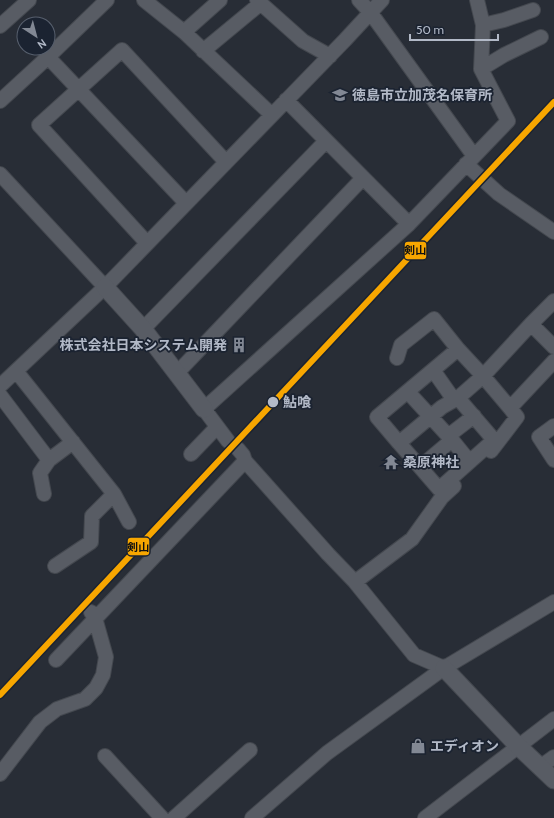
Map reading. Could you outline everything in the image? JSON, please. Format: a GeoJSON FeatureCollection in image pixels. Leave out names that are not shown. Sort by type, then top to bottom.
{"type":"FeatureCollection","features":[{"type":"Feature","properties":{"kind":"street"},"geometry":{"type":"LineString","coordinates":[[0,26],[28,0]]}},
{"type":"Feature","properties":{"kind":"street"},"geometry":{"type":"LineString","coordinates":[[0,101],[107,0]]}},
{"type":"Feature","properties":{"kind":"street"},"geometry":{"type":"LineString","coordinates":[[144,0],[184,32],[272,115]]}},
{"type":"Feature","properties":{"kind":"street"},"geometry":{"type":"LineString","coordinates":[[184,32],[220,0]]}},
{"type":"Feature","properties":{"kind":"street"},"geometry":{"type":"LineString","coordinates":[[359,0],[370,12],[470,160],[499,194],[554,232]]}},
{"type":"Feature","properties":{"kind":"street"},"geometry":{"type":"LineString","coordinates":[[0,386],[105,287],[330,56],[382,0]]}},
{"type":"Feature","properties":{"kind":"street"},"geometry":{"type":"LineString","coordinates":[[204,409],[409,224],[508,121],[481,69],[483,25],[479,1]]}},
{"type":"Feature","properties":{"kind":"street"},"geometry":{"type":"LineString","coordinates":[[203,50],[259,2],[302,41],[330,56]]}},
{"type":"Feature","properties":{"kind":"street"},"geometry":{"type":"LineString","coordinates":[[483,25],[504,20],[533,10]]}},
{"type":"Feature","properties":{"kind":"street"},"geometry":{"type":"LineString","coordinates":[[481,69],[504,55],[541,37]]}},
{"type":"Feature","properties":{"kind":"street"},"geometry":{"type":"LineString","coordinates":[[147,243],[40,125],[122,50],[226,162]]}},
{"type":"Feature","properties":{"kind":"street"},"geometry":{"type":"LineString","coordinates":[[48,57],[186,203]]}},
{"type":"Feature","properties":{"kind":"street"},"geometry":{"type":"LineString","coordinates":[[286,100],[409,224]]}},
{"type":"Feature","properties":{"kind":"street"},"geometry":{"type":"LineString","coordinates":[[143,329],[326,140]]}},
{"type":"Feature","properties":{"kind":"street"},"geometry":{"type":"LineString","coordinates":[[0,174],[143,329],[218,427],[243,455],[246,461],[328,554],[355,582],[414,655],[444,668],[518,746],[554,780]]}},
{"type":"Feature","properties":{"kind":"street"},"geometry":{"type":"LineString","coordinates":[[177,373],[363,178]]}},
{"type":"Feature","properties":{"kind":"street"},"geometry":{"type":"LineString","coordinates":[[400,443],[442,407],[456,399],[483,376],[554,301]]}},
{"type":"Feature","properties":{"kind":"street"},"geometry":{"type":"LineString","coordinates":[[355,582],[412,539],[442,497],[490,452],[517,417],[434,319],[401,345],[397,358]]}},
{"type":"Feature","properties":{"kind":"street"},"geometry":{"type":"LineString","coordinates":[[531,324],[554,348]]}},
{"type":"Feature","properties":{"kind":"street"},"geometry":{"type":"LineString","coordinates":[[433,370],[456,399],[474,416],[494,440],[439,489],[376,417],[458,349]]}},
{"type":"Feature","properties":{"kind":"street"},"geometry":{"type":"LineString","coordinates":[[510,408],[554,361]]}},
{"type":"Feature","properties":{"kind":"street"},"geometry":{"type":"LineString","coordinates":[[16,371],[114,494],[129,522]]}},
{"type":"Feature","properties":{"kind":"street"},"geometry":{"type":"LineString","coordinates":[[408,392],[469,461]]}},
{"type":"Feature","properties":{"kind":"street"},"geometry":{"type":"LineString","coordinates":[[0,395],[49,460]]}},
{"type":"Feature","properties":{"kind":"street"},"geometry":{"type":"LineString","coordinates":[[420,467],[474,416]]}},
{"type":"Feature","properties":{"kind":"street"},"geometry":{"type":"LineString","coordinates":[[554,426],[538,437],[554,460]]}},
{"type":"Feature","properties":{"kind":"street"},"geometry":{"type":"LineString","coordinates":[[191,454],[218,427]]}},
{"type":"Feature","properties":{"kind":"street"},"geometry":{"type":"LineString","coordinates":[[44,494],[40,473],[49,460],[73,442]]}},
{"type":"Feature","properties":{"kind":"street"},"geometry":{"type":"LineString","coordinates":[[56,660],[92,614],[246,461]]}},
{"type":"Feature","properties":{"kind":"street"},"geometry":{"type":"LineString","coordinates":[[55,566],[91,542],[92,516],[114,494]]}},
{"type":"Feature","properties":{"kind":"street"},"geometry":{"type":"LineString","coordinates":[[252,818],[327,753],[444,668],[554,602]]}},
{"type":"Feature","properties":{"kind":"street"},"geometry":{"type":"LineString","coordinates":[[0,774],[40,722],[57,709],[85,698],[96,688],[103,675],[106,658],[92,614]]}},
{"type":"Feature","properties":{"kind":"street"},"geometry":{"type":"LineString","coordinates":[[426,818],[554,719]]}},
{"type":"Feature","properties":{"kind":"street"},"geometry":{"type":"LineString","coordinates":[[174,818],[250,750]]}},
{"type":"Feature","properties":{"kind":"street"},"geometry":{"type":"LineString","coordinates":[[105,756],[162,818]]}},
{"type":"Feature","properties":{"kind":"street"},"geometry":{"type":"LineString","coordinates":[[540,767],[554,757]]}},
{"type":"Feature","properties":{"kind":"transit line","name":"剣山"},"geometry":{"type":"LineString","coordinates":[[0,695],[554,102]]}},
{"type":"Feature","properties":{"kind":"place","name":"徳島市立加茂名保育所"},"geometry":{"type":"Point","coordinates":[340,95]}},
{"type":"Feature","properties":{"kind":"place","name":"株式会社日本システム開発"},"geometry":{"type":"Point","coordinates":[239,345]}},
{"type":"Feature","properties":{"kind":"place","name":"鮎喰"},"geometry":{"type":"Point","coordinates":[273,402]}},
{"type":"Feature","properties":{"kind":"place","name":"桑原神社"},"geometry":{"type":"Point","coordinates":[391,462]}},
{"type":"Feature","properties":{"kind":"place","name":"エディオン"},"geometry":{"type":"Point","coordinates":[418,746]}}]}
